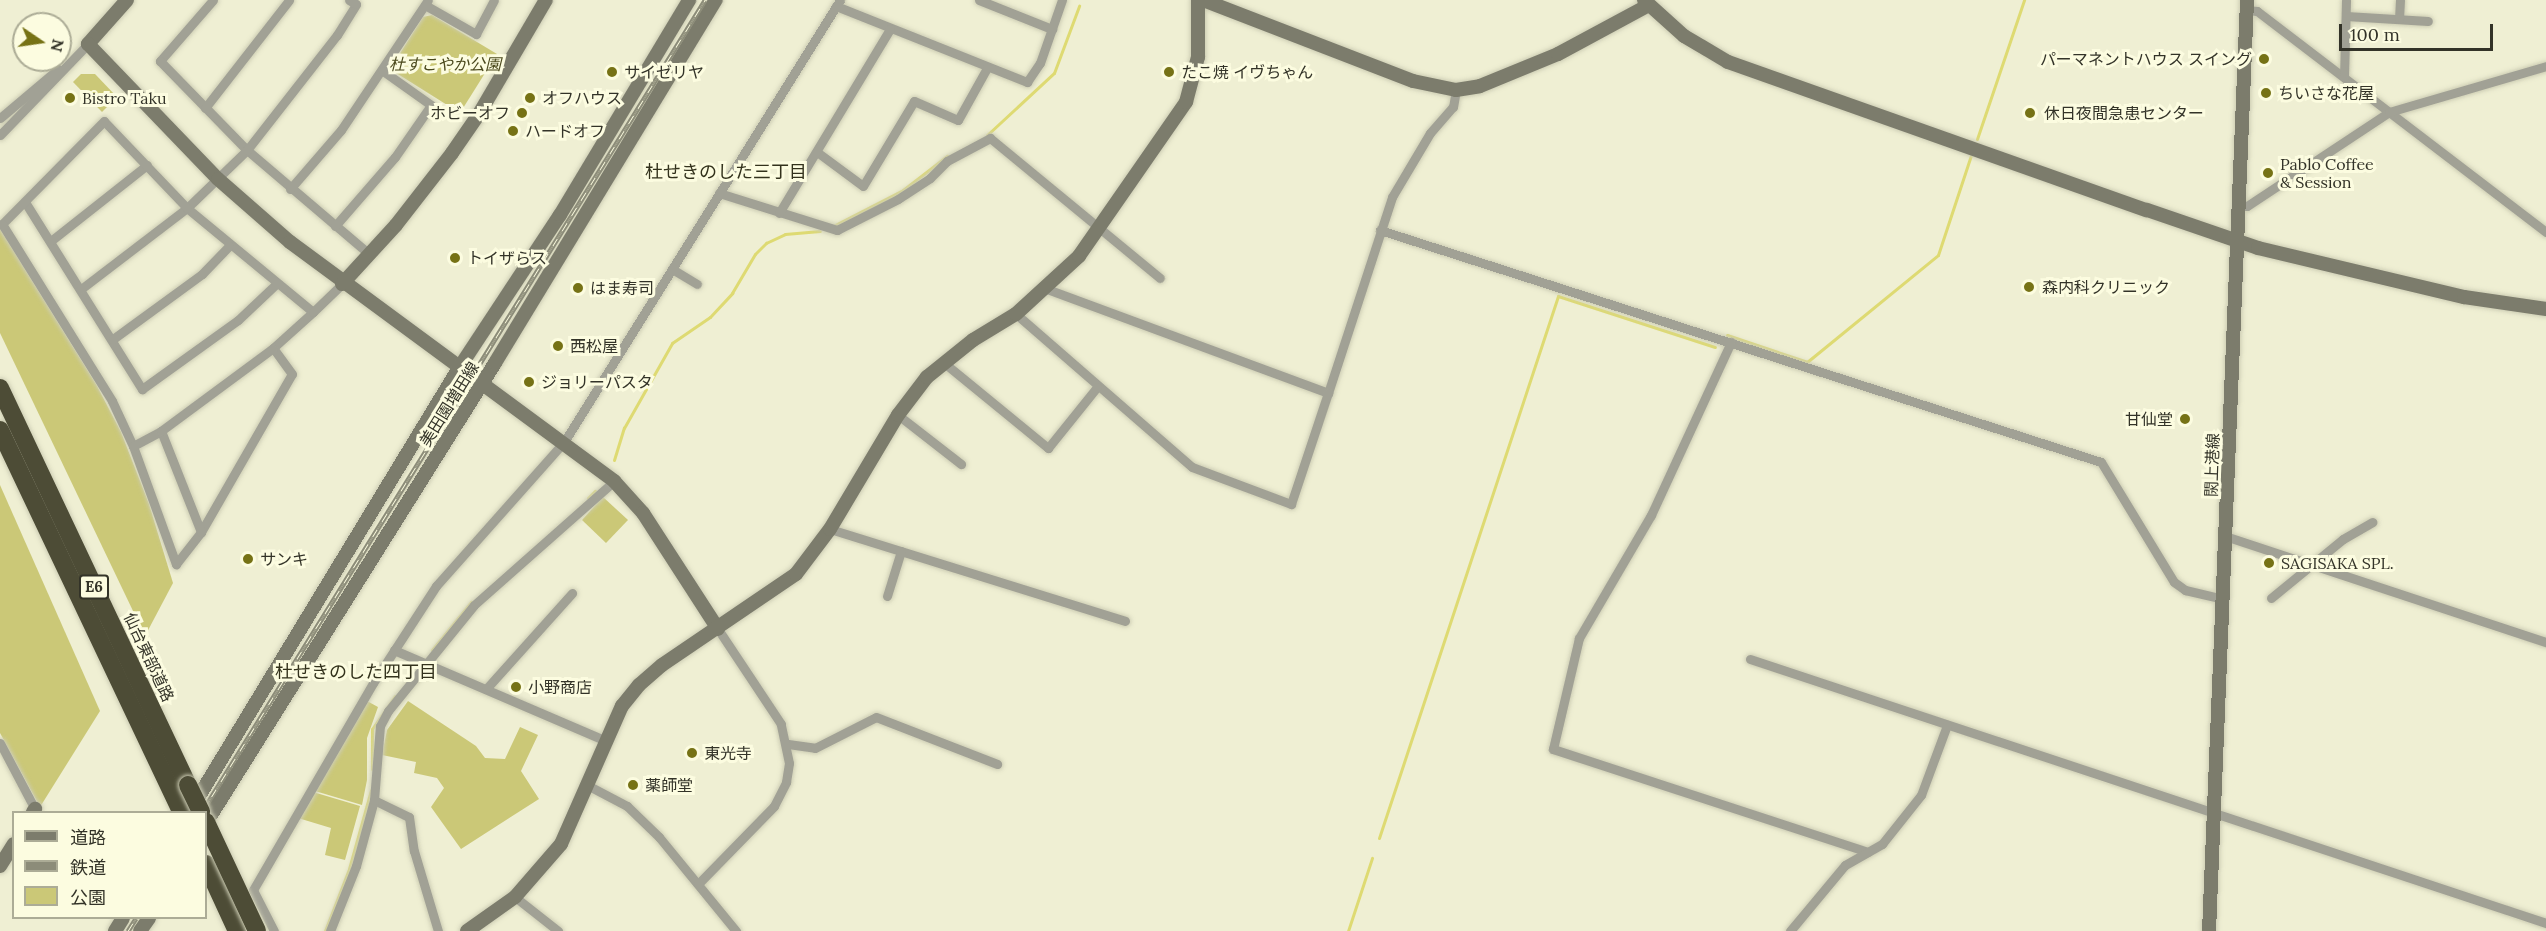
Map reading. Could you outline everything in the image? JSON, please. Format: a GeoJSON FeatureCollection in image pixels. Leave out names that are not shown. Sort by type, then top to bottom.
{"type":"FeatureCollection","features":[{"type":"Feature","properties":{"kind":"highway","name":"仙台東部道路"},"geometry":{"type":"LineString","coordinates":[[0,388],[200,811]]}},
{"type":"Feature","properties":{"kind":"highway","name":"E6"},"geometry":{"type":"LineString","coordinates":[[0,430],[182,810]]}},
{"type":"Feature","properties":{"kind":"highway"},"geometry":{"type":"LineString","coordinates":[[207,824],[257,931]]}},
{"type":"Feature","properties":{"kind":"highway"},"geometry":{"type":"LineString","coordinates":[[207,866],[237,931]]}},
{"type":"Feature","properties":{"kind":"street"},"geometry":{"type":"LineString","coordinates":[[0,135],[127,0]]}},
{"type":"Feature","properties":{"kind":"street"},"geometry":{"type":"LineString","coordinates":[[213,0],[160,61],[247,150],[369,254]]}},
{"type":"Feature","properties":{"kind":"street"},"geometry":{"type":"LineString","coordinates":[[205,108],[289,0]]}},
{"type":"Feature","properties":{"kind":"street"},"geometry":{"type":"LineString","coordinates":[[81,289],[187,208],[247,150],[337,35],[356,4],[349,0]]}},
{"type":"Feature","properties":{"kind":"street"},"geometry":{"type":"LineString","coordinates":[[290,189],[341,130],[427,3],[476,34],[494,0]]}},
{"type":"Feature","properties":{"kind":"street"},"geometry":{"type":"LineString","coordinates":[[133,446],[161,431],[273,348],[342,284],[416,199],[479,114],[546,0]]}},
{"type":"Feature","properties":{"kind":"street","name":"美田園増田線"},"geometry":{"type":"LineString","coordinates":[[182,810],[459,368],[560,215],[688,0]]}},
{"type":"Feature","properties":{"kind":"street","name":"美田園増田線"},"geometry":{"type":"LineString","coordinates":[[207,820],[481,385],[716,0]]}},
{"type":"Feature","properties":{"kind":"street"},"geometry":{"type":"LineString","coordinates":[[979,0],[1052,29]]}},
{"type":"Feature","properties":{"kind":"street"},"geometry":{"type":"LineString","coordinates":[[273,931],[254,890],[394,650],[436,586],[564,442],[838,3],[890,29],[1027,82],[1040,63],[1062,0]]}},
{"type":"Feature","properties":{"kind":"street"},"geometry":{"type":"LineString","coordinates":[[466,931],[515,897],[561,844],[589,786],[622,706],[639,685],[796,574],[830,529],[898,415],[943,362],[1016,314],[1047,289],[1099,230],[1186,102],[1198,57],[1198,0]]}},
{"type":"Feature","properties":{"kind":"street"},"geometry":{"type":"LineString","coordinates":[[1203,0],[1413,81],[1456,90],[1480,86],[1558,54],[1650,2],[1684,36],[1746,69],[2237,241],[2464,297],[2546,309]]}},
{"type":"Feature","properties":{"kind":"street"},"geometry":{"type":"LineString","coordinates":[[2343,77],[2346,0]]}},
{"type":"Feature","properties":{"kind":"street"},"geometry":{"type":"LineString","coordinates":[[2399,19],[2400,0]]}},
{"type":"Feature","properties":{"kind":"street"},"geometry":{"type":"LineString","coordinates":[[2247,5],[2546,232]]}},
{"type":"Feature","properties":{"kind":"street","name":"閖上港線"},"geometry":{"type":"LineString","coordinates":[[2209,931],[2247,5]]}},
{"type":"Feature","properties":{"kind":"street"},"geometry":{"type":"LineString","coordinates":[[2346,16],[2428,21]]}},
{"type":"Feature","properties":{"kind":"street"},"geometry":{"type":"LineString","coordinates":[[779,213],[890,29]]}},
{"type":"Feature","properties":{"kind":"street"},"geometry":{"type":"LineString","coordinates":[[0,118],[88,44]]}},
{"type":"Feature","properties":{"kind":"street"},"geometry":{"type":"LineString","coordinates":[[88,44],[218,179],[342,284],[564,442],[614,481],[643,513],[771,707],[788,744],[786,782],[774,806],[698,884]]}},
{"type":"Feature","properties":{"kind":"street"},"geometry":{"type":"LineString","coordinates":[[2237,205],[2247,206],[2389,112],[2546,66]]}},
{"type":"Feature","properties":{"kind":"street"},"geometry":{"type":"LineString","coordinates":[[817,152],[863,186],[914,101],[958,120],[987,68]]}},
{"type":"Feature","properties":{"kind":"street"},"geometry":{"type":"LineString","coordinates":[[334,226],[395,157],[431,105],[383,71]]}},
{"type":"Feature","properties":{"kind":"street"},"geometry":{"type":"LineString","coordinates":[[1016,314],[1097,387],[1192,467],[1291,504],[1380,230],[1409,164],[1453,107],[1456,90]]}},
{"type":"Feature","properties":{"kind":"street"},"geometry":{"type":"LineString","coordinates":[[273,348],[292,374],[201,532],[181,563],[174,563],[133,446],[99,378],[2,224],[104,121],[187,208],[275,285],[313,312]]}},
{"type":"Feature","properties":{"kind":"street"},"geometry":{"type":"LineString","coordinates":[[719,193],[837,230],[898,199],[922,184],[947,161],[990,138],[1160,278]]}},
{"type":"Feature","properties":{"kind":"street"},"geometry":{"type":"LineString","coordinates":[[52,240],[147,165]]}},
{"type":"Feature","properties":{"kind":"street"},"geometry":{"type":"LineString","coordinates":[[25,202],[52,240],[142,389],[238,320],[275,285]]}},
{"type":"Feature","properties":{"kind":"street"},"geometry":{"type":"LineString","coordinates":[[1380,230],[2101,462],[2174,582],[2186,590],[2223,599]]}},
{"type":"Feature","properties":{"kind":"street"},"geometry":{"type":"LineString","coordinates":[[113,339],[202,274],[229,246]]}},
{"type":"Feature","properties":{"kind":"street"},"geometry":{"type":"LineString","coordinates":[[672,269],[697,284]]}},
{"type":"Feature","properties":{"kind":"street"},"geometry":{"type":"LineString","coordinates":[[1047,289],[1328,393]]}},
{"type":"Feature","properties":{"kind":"street"},"geometry":{"type":"LineString","coordinates":[[1731,342],[1651,515],[1579,638],[1552,749],[1868,852]]}},
{"type":"Feature","properties":{"kind":"street"},"geometry":{"type":"LineString","coordinates":[[943,362],[1048,448],[1097,387]]}},
{"type":"Feature","properties":{"kind":"street"},"geometry":{"type":"LineString","coordinates":[[898,415],[961,464]]}},
{"type":"Feature","properties":{"kind":"street"},"geometry":{"type":"LineString","coordinates":[[161,431],[201,532]]}},
{"type":"Feature","properties":{"kind":"street"},"geometry":{"type":"LineString","coordinates":[[330,931],[356,866],[374,800],[380,726],[474,605],[614,481]]}},
{"type":"Feature","properties":{"kind":"street"},"geometry":{"type":"LineString","coordinates":[[2271,597],[2343,539],[2373,522]]}},
{"type":"Feature","properties":{"kind":"street"},"geometry":{"type":"LineString","coordinates":[[830,529],[1125,621]]}},
{"type":"Feature","properties":{"kind":"street"},"geometry":{"type":"LineString","coordinates":[[2225,536],[2546,642]]}},
{"type":"Feature","properties":{"kind":"street"},"geometry":{"type":"LineString","coordinates":[[887,596],[901,551]]}},
{"type":"Feature","properties":{"kind":"street"},"geometry":{"type":"LineString","coordinates":[[486,688],[572,593]]}},
{"type":"Feature","properties":{"kind":"street"},"geometry":{"type":"LineString","coordinates":[[394,650],[606,741]]}},
{"type":"Feature","properties":{"kind":"street"},"geometry":{"type":"LineString","coordinates":[[1750,659],[2546,923]]}},
{"type":"Feature","properties":{"kind":"street"},"geometry":{"type":"LineString","coordinates":[[788,744],[815,748],[876,717],[997,764]]}},
{"type":"Feature","properties":{"kind":"street"},"geometry":{"type":"LineString","coordinates":[[1790,931],[1845,865],[1882,844],[1921,795],[1947,725]]}},
{"type":"Feature","properties":{"kind":"street"},"geometry":{"type":"LineString","coordinates":[[0,743],[34,811]]}},
{"type":"Feature","properties":{"kind":"street"},"geometry":{"type":"LineString","coordinates":[[589,786],[627,806],[698,884],[736,931]]}},
{"type":"Feature","properties":{"kind":"street"},"geometry":{"type":"LineString","coordinates":[[374,800],[409,817],[414,851],[438,931]]}},
{"type":"Feature","properties":{"kind":"street"},"geometry":{"type":"LineString","coordinates":[[0,866],[12,847]]}},
{"type":"Feature","properties":{"kind":"street"},"geometry":{"type":"LineString","coordinates":[[515,897],[558,931]]}},
{"type":"Feature","properties":{"kind":"green space","name":"杜すこやか公園"},"geometry":{"type":"Polygon","coordinates":[[[432,15],[497,54],[460,113],[396,73],[392,66],[423,17],[432,15]]]}},
{"type":"Feature","properties":{"kind":"green space"},"geometry":{"type":"Polygon","coordinates":[[[81,74],[95,74],[117,97],[102,112],[73,82],[81,74]]]}},
{"type":"Feature","properties":{"kind":"green space"},"geometry":{"type":"Polygon","coordinates":[[[0,229],[96,384],[121,432],[149,504],[173,583],[145,636],[0,333],[0,229]]]}},
{"type":"Feature","properties":{"kind":"green space"},"geometry":{"type":"Polygon","coordinates":[[[0,485],[100,711],[40,807],[0,733],[0,485]]]}},
{"type":"Feature","properties":{"kind":"green space"},"geometry":{"type":"Polygon","coordinates":[[[603,497],[628,520],[606,543],[582,520],[603,497]]]}},
{"type":"Feature","properties":{"kind":"green space"},"geometry":{"type":"Polygon","coordinates":[[[367,701],[378,707],[367,738],[367,780],[362,805],[315,791],[367,701]]]}},
{"type":"Feature","properties":{"kind":"green space"},"geometry":{"type":"Polygon","coordinates":[[[408,701],[476,746],[485,758],[505,759],[520,727],[538,735],[521,771],[539,799],[461,849],[431,807],[444,788],[437,778],[414,773],[416,762],[382,755],[387,730],[408,701]]]}},
{"type":"Feature","properties":{"kind":"green space"},"geometry":{"type":"Polygon","coordinates":[[[313,792],[360,806],[345,860],[325,855],[331,828],[298,818],[313,792]]]}},
{"type":"Feature","properties":{"kind":"waterway"},"geometry":{"type":"LineString","coordinates":[[1977,139],[2024,0]]}},
{"type":"Feature","properties":{"kind":"waterway"},"geometry":{"type":"LineString","coordinates":[[987,135],[1054,73],[1079,6]]}},
{"type":"Feature","properties":{"kind":"waterway"},"geometry":{"type":"LineString","coordinates":[[1727,335],[1807,362],[1938,255],[1971,155]]}},
{"type":"Feature","properties":{"kind":"waterway"},"geometry":{"type":"LineString","coordinates":[[835,225],[903,190],[947,156]]}},
{"type":"Feature","properties":{"kind":"waterway"},"geometry":{"type":"LineString","coordinates":[[614,460],[624,428],[672,343],[710,317],[732,293],[755,254],[766,243],[785,234],[820,231]]}},
{"type":"Feature","properties":{"kind":"waterway"},"geometry":{"type":"LineString","coordinates":[[1379,838],[1558,296],[1715,347]]}},
{"type":"Feature","properties":{"kind":"waterway"},"geometry":{"type":"LineString","coordinates":[[588,498],[595,491]]}},
{"type":"Feature","properties":{"kind":"waterway"},"geometry":{"type":"LineString","coordinates":[[432,650],[471,602]]}},
{"type":"Feature","properties":{"kind":"waterway"},"geometry":{"type":"LineString","coordinates":[[372,769],[372,729],[395,696]]}},
{"type":"Feature","properties":{"kind":"waterway"},"geometry":{"type":"LineString","coordinates":[[325,931],[349,869],[371,790]]}},
{"type":"Feature","properties":{"kind":"waterway"},"geometry":{"type":"LineString","coordinates":[[1348,931],[1372,858]]}},
{"type":"Feature","properties":{"kind":"railway"},"geometry":{"type":"LineString","coordinates":[[203,811],[705,0]]}},
{"type":"Feature","properties":{"kind":"railway"},"geometry":{"type":"LineString","coordinates":[[128,931],[135,919]]}},
{"type":"Feature","properties":{"kind":"place","name":"パーマネントハウス スイング"},"geometry":{"type":"Point","coordinates":[2264,59]}},
{"type":"Feature","properties":{"kind":"place","name":"サイゼリヤ"},"geometry":{"type":"Point","coordinates":[612,72]}},
{"type":"Feature","properties":{"kind":"place","name":"たこ焼 イヴちゃん"},"geometry":{"type":"Point","coordinates":[1169,72]}},
{"type":"Feature","properties":{"kind":"place","name":"ちいさな花屋"},"geometry":{"type":"Point","coordinates":[2266,93]}},
{"type":"Feature","properties":{"kind":"place","name":"Bistro Taku"},"geometry":{"type":"Point","coordinates":[70,98]}},
{"type":"Feature","properties":{"kind":"place","name":"オフハウス"},"geometry":{"type":"Point","coordinates":[530,98]}},
{"type":"Feature","properties":{"kind":"place","name":"ホビーオフ"},"geometry":{"type":"Point","coordinates":[522,113]}},
{"type":"Feature","properties":{"kind":"place","name":"休日夜間急患センター"},"geometry":{"type":"Point","coordinates":[2030,113]}},
{"type":"Feature","properties":{"kind":"place","name":"ハードオフ"},"geometry":{"type":"Point","coordinates":[513,131]}},
{"type":"Feature","properties":{"kind":"place","name":"Pablo Coffee & Session"},"geometry":{"type":"Point","coordinates":[2268,173]}},
{"type":"Feature","properties":{"kind":"place","name":"トイザらス"},"geometry":{"type":"Point","coordinates":[455,258]}},
{"type":"Feature","properties":{"kind":"place","name":"森内科クリニック"},"geometry":{"type":"Point","coordinates":[2029,287]}},
{"type":"Feature","properties":{"kind":"place","name":"はま寿司"},"geometry":{"type":"Point","coordinates":[578,288]}},
{"type":"Feature","properties":{"kind":"place","name":"西松屋"},"geometry":{"type":"Point","coordinates":[558,346]}},
{"type":"Feature","properties":{"kind":"place","name":"ジョリーパスタ"},"geometry":{"type":"Point","coordinates":[529,382]}},
{"type":"Feature","properties":{"kind":"place","name":"甘仙堂"},"geometry":{"type":"Point","coordinates":[2185,419]}},
{"type":"Feature","properties":{"kind":"place","name":"サンキ"},"geometry":{"type":"Point","coordinates":[248,559]}},
{"type":"Feature","properties":{"kind":"place","name":"SAGISAKA SPL."},"geometry":{"type":"Point","coordinates":[2269,563]}},
{"type":"Feature","properties":{"kind":"place","name":"小野商店"},"geometry":{"type":"Point","coordinates":[516,687]}},
{"type":"Feature","properties":{"kind":"place","name":"東光寺"},"geometry":{"type":"Point","coordinates":[692,753]}},
{"type":"Feature","properties":{"kind":"place","name":"薬師堂"},"geometry":{"type":"Point","coordinates":[633,785]}},
{"type":"Feature","properties":{"kind":"district","name":"杜せきのした三丁目"},"geometry":{"type":"Point","coordinates":[726,172]}},
{"type":"Feature","properties":{"kind":"district","name":"杜せきのした四丁目"},"geometry":{"type":"Point","coordinates":[356,672]}}]}
